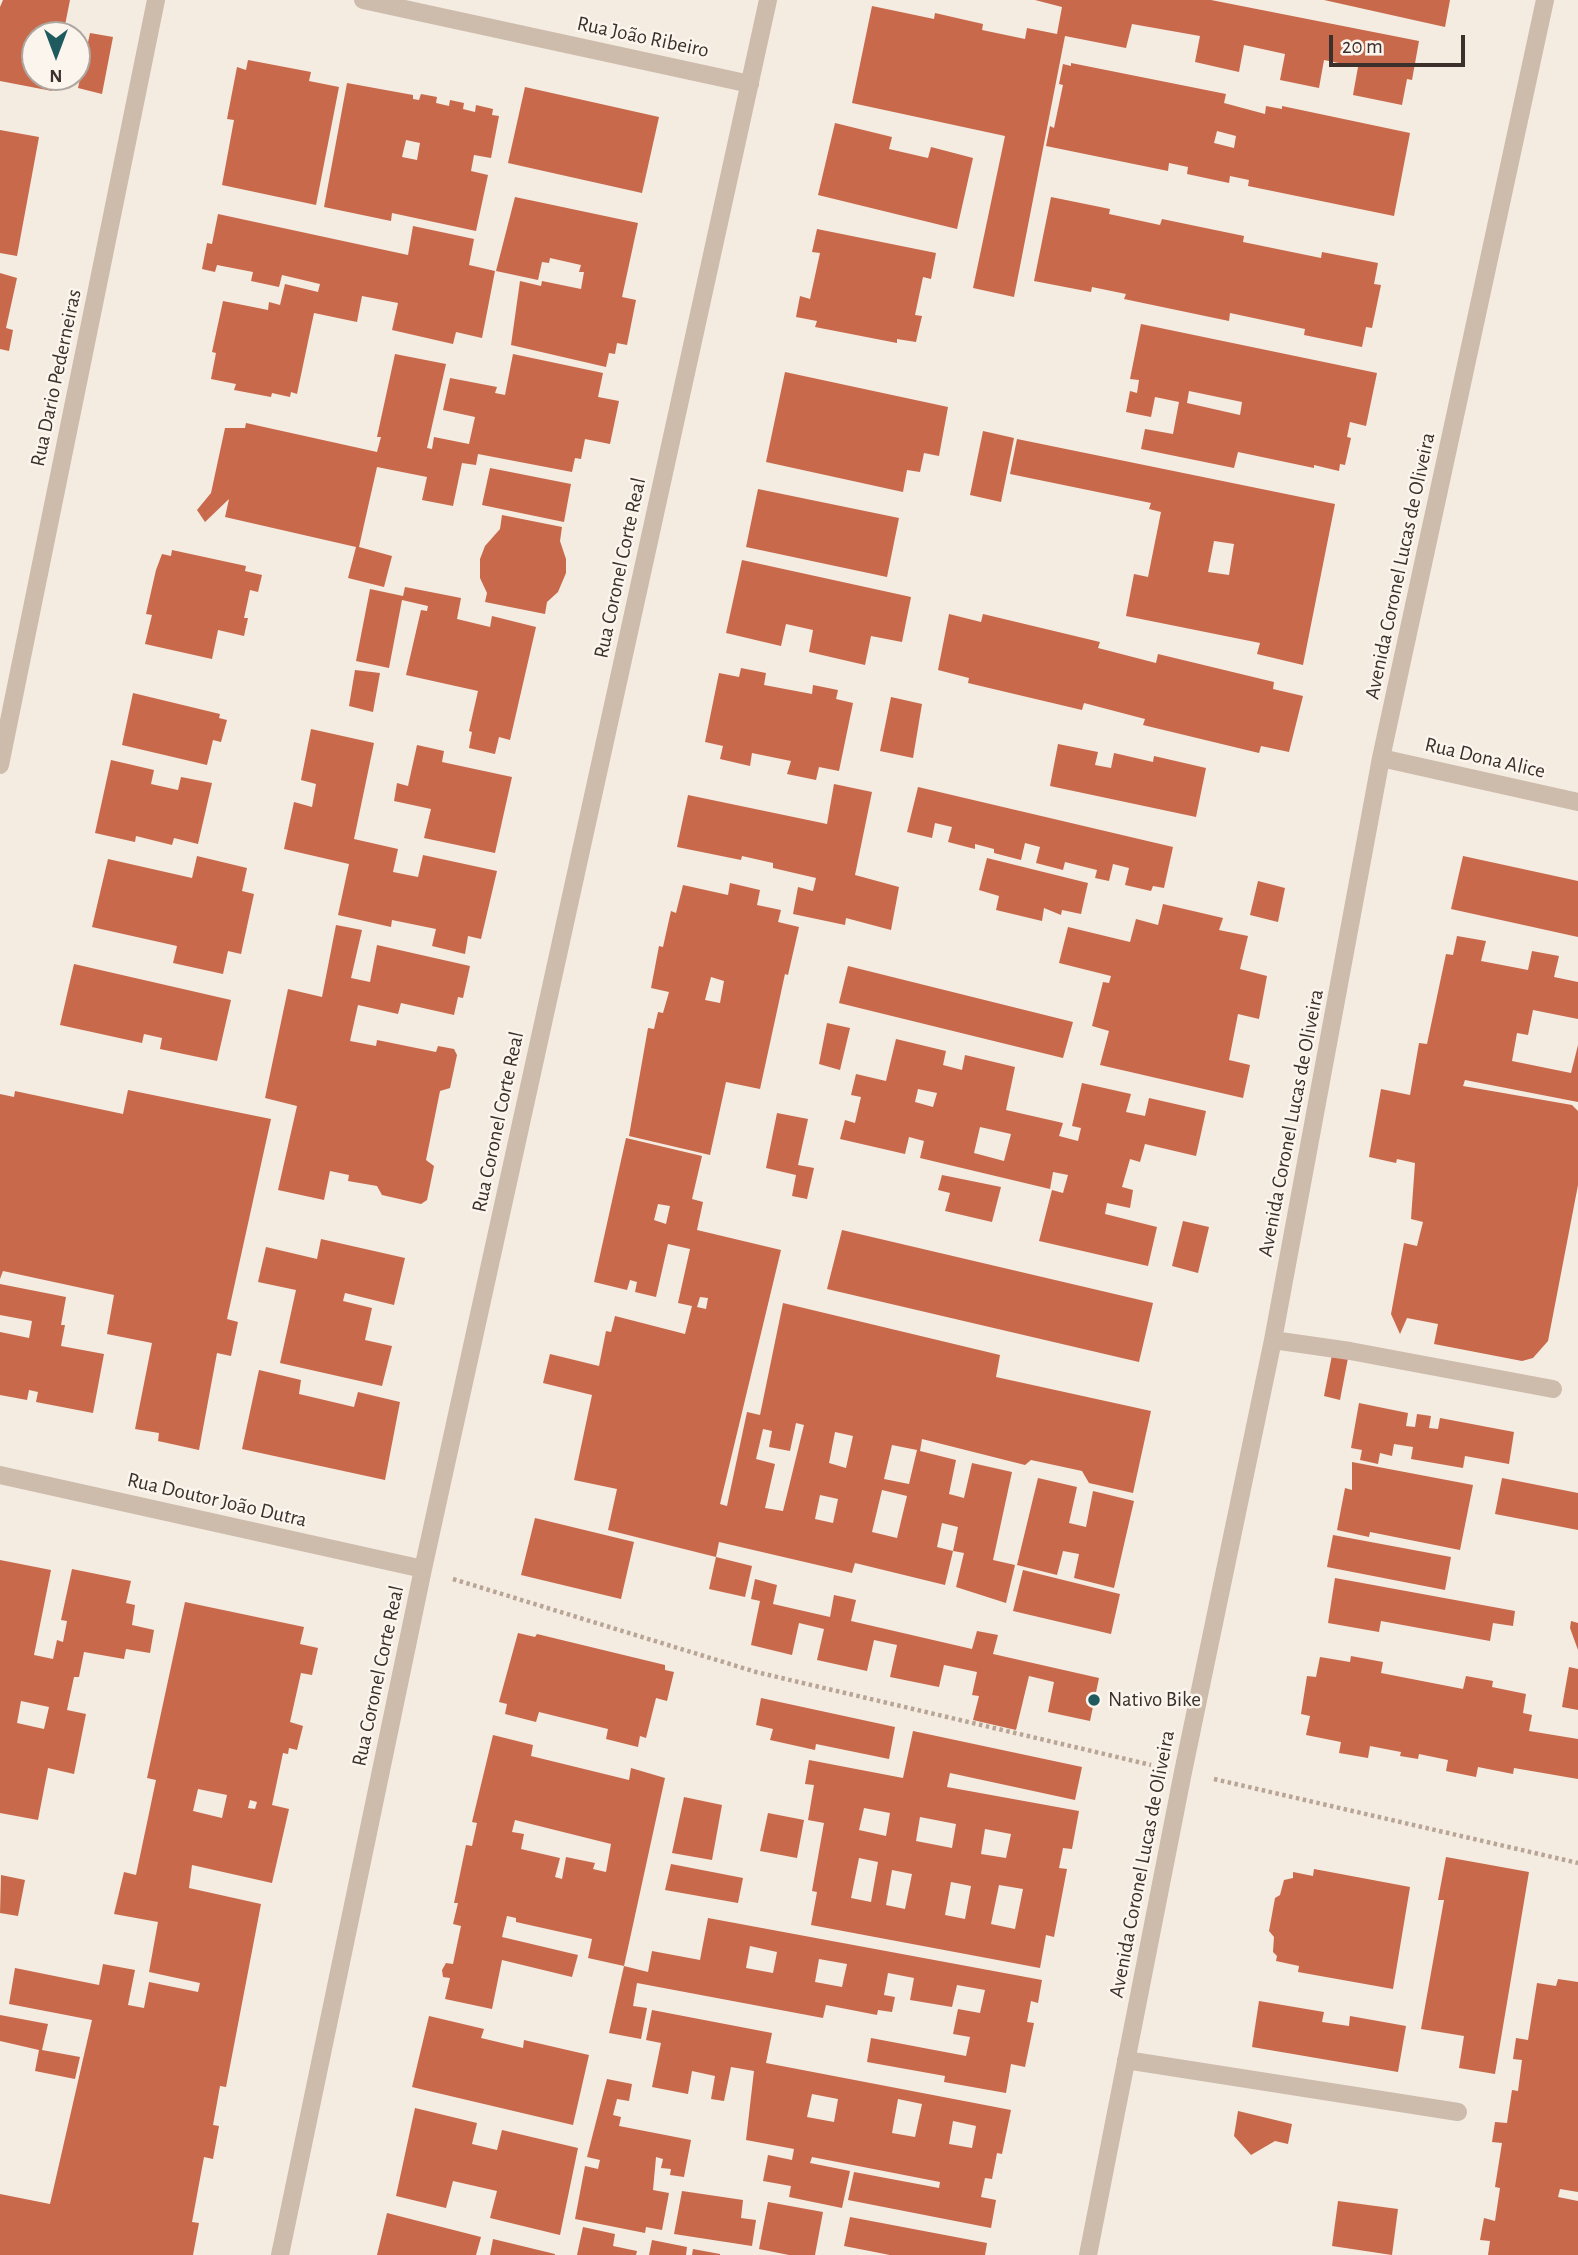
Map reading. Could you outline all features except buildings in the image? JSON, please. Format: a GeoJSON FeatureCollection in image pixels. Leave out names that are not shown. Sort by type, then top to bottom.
{"type":"FeatureCollection","features":[{"type":"Feature","properties":{"kind":"street","name":"Rua Dario Pederneiras"},"geometry":{"type":"LineString","coordinates":[[0,765],[156,0]]}},
{"type":"Feature","properties":{"kind":"street","name":"Rua João Ribeiro"},"geometry":{"type":"LineString","coordinates":[[363,0],[750,84]]}},
{"type":"Feature","properties":{"kind":"street","name":"Rua Coronel Corte Real"},"geometry":{"type":"LineString","coordinates":[[280,2255],[423,1569],[768,0]]}},
{"type":"Feature","properties":{"kind":"street","name":"Avenida Coronel Lucas de Oliveira"},"geometry":{"type":"LineString","coordinates":[[1088,2255],[1183,1772],[1273,1340],[1381,758],[1545,0]]}},
{"type":"Feature","properties":{"kind":"street","name":"Rua Dona Alice"},"geometry":{"type":"LineString","coordinates":[[1381,758],[1578,802]]}},
{"type":"Feature","properties":{"kind":"street"},"geometry":{"type":"LineString","coordinates":[[1273,1340],[1350,1351],[1552,1389]]}},
{"type":"Feature","properties":{"kind":"street","name":"Rua Doutor João Dutra"},"geometry":{"type":"LineString","coordinates":[[0,1475],[423,1569]]}},
{"type":"Feature","properties":{"kind":"street"},"geometry":{"type":"LineString","coordinates":[[1126,2060],[1458,2112]]}},
{"type":"Feature","properties":{"kind":"path"},"geometry":{"type":"LineString","coordinates":[[423,1569],[756,1672],[1578,1863]]}},
{"type":"Feature","properties":{"kind":"place","name":"Nativo Bike"},"geometry":{"type":"Point","coordinates":[1094,1700]}}]}
